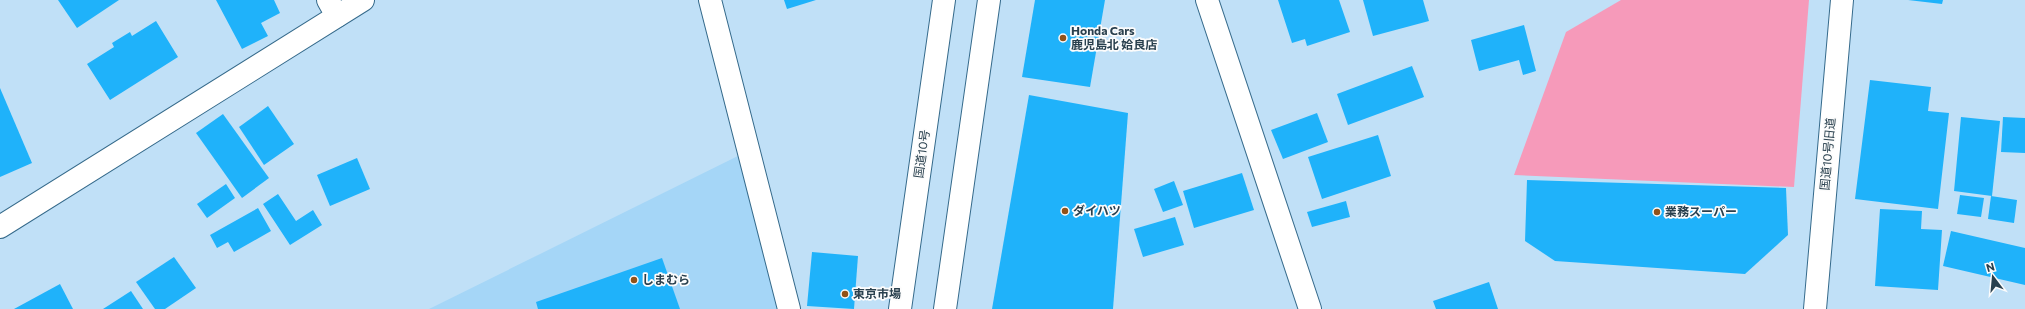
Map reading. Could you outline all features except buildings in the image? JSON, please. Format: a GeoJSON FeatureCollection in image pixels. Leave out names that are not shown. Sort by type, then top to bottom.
{"type":"FeatureCollection","features":[{"type":"Feature","properties":{"kind":"main road"},"geometry":{"type":"LineString","coordinates":[[0,227],[333,8],[363,0]]}},
{"type":"Feature","properties":{"kind":"main road"},"geometry":{"type":"LineString","coordinates":[[710,0],[789,309]]}},
{"type":"Feature","properties":{"kind":"main road","name":"国道10号"},"geometry":{"type":"LineString","coordinates":[[900,309],[944,0]]}},
{"type":"Feature","properties":{"kind":"main road"},"geometry":{"type":"LineString","coordinates":[[945,309],[989,0]]}},
{"type":"Feature","properties":{"kind":"main road"},"geometry":{"type":"LineString","coordinates":[[1207,0],[1310,309]]}},
{"type":"Feature","properties":{"kind":"main road","name":"国道10号旧道"},"geometry":{"type":"LineString","coordinates":[[1815,309],[1842,0]]}},
{"type":"Feature","properties":{"kind":"shaded area"},"geometry":{"type":"Polygon","coordinates":[[[1621,0],[1809,0],[1794,187],[1514,175],[1566,32],[1621,0]]]}},
{"type":"Feature","properties":{"kind":"shaded area"},"geometry":{"type":"Polygon","coordinates":[[[750,150],[789,309],[429,309],[750,150]]]}},
{"type":"Feature","properties":{"kind":"place","name":"Honda Cars 鹿児島北 姶良店"},"geometry":{"type":"Point","coordinates":[1063,38]}},
{"type":"Feature","properties":{"kind":"place","name":"ダイハツ"},"geometry":{"type":"Point","coordinates":[1065,211]}},
{"type":"Feature","properties":{"kind":"place","name":"業務スーパー"},"geometry":{"type":"Point","coordinates":[1657,212]}},
{"type":"Feature","properties":{"kind":"place","name":"しまむら"},"geometry":{"type":"Point","coordinates":[634,280]}},
{"type":"Feature","properties":{"kind":"place","name":"東京市場"},"geometry":{"type":"Point","coordinates":[845,294]}}]}
